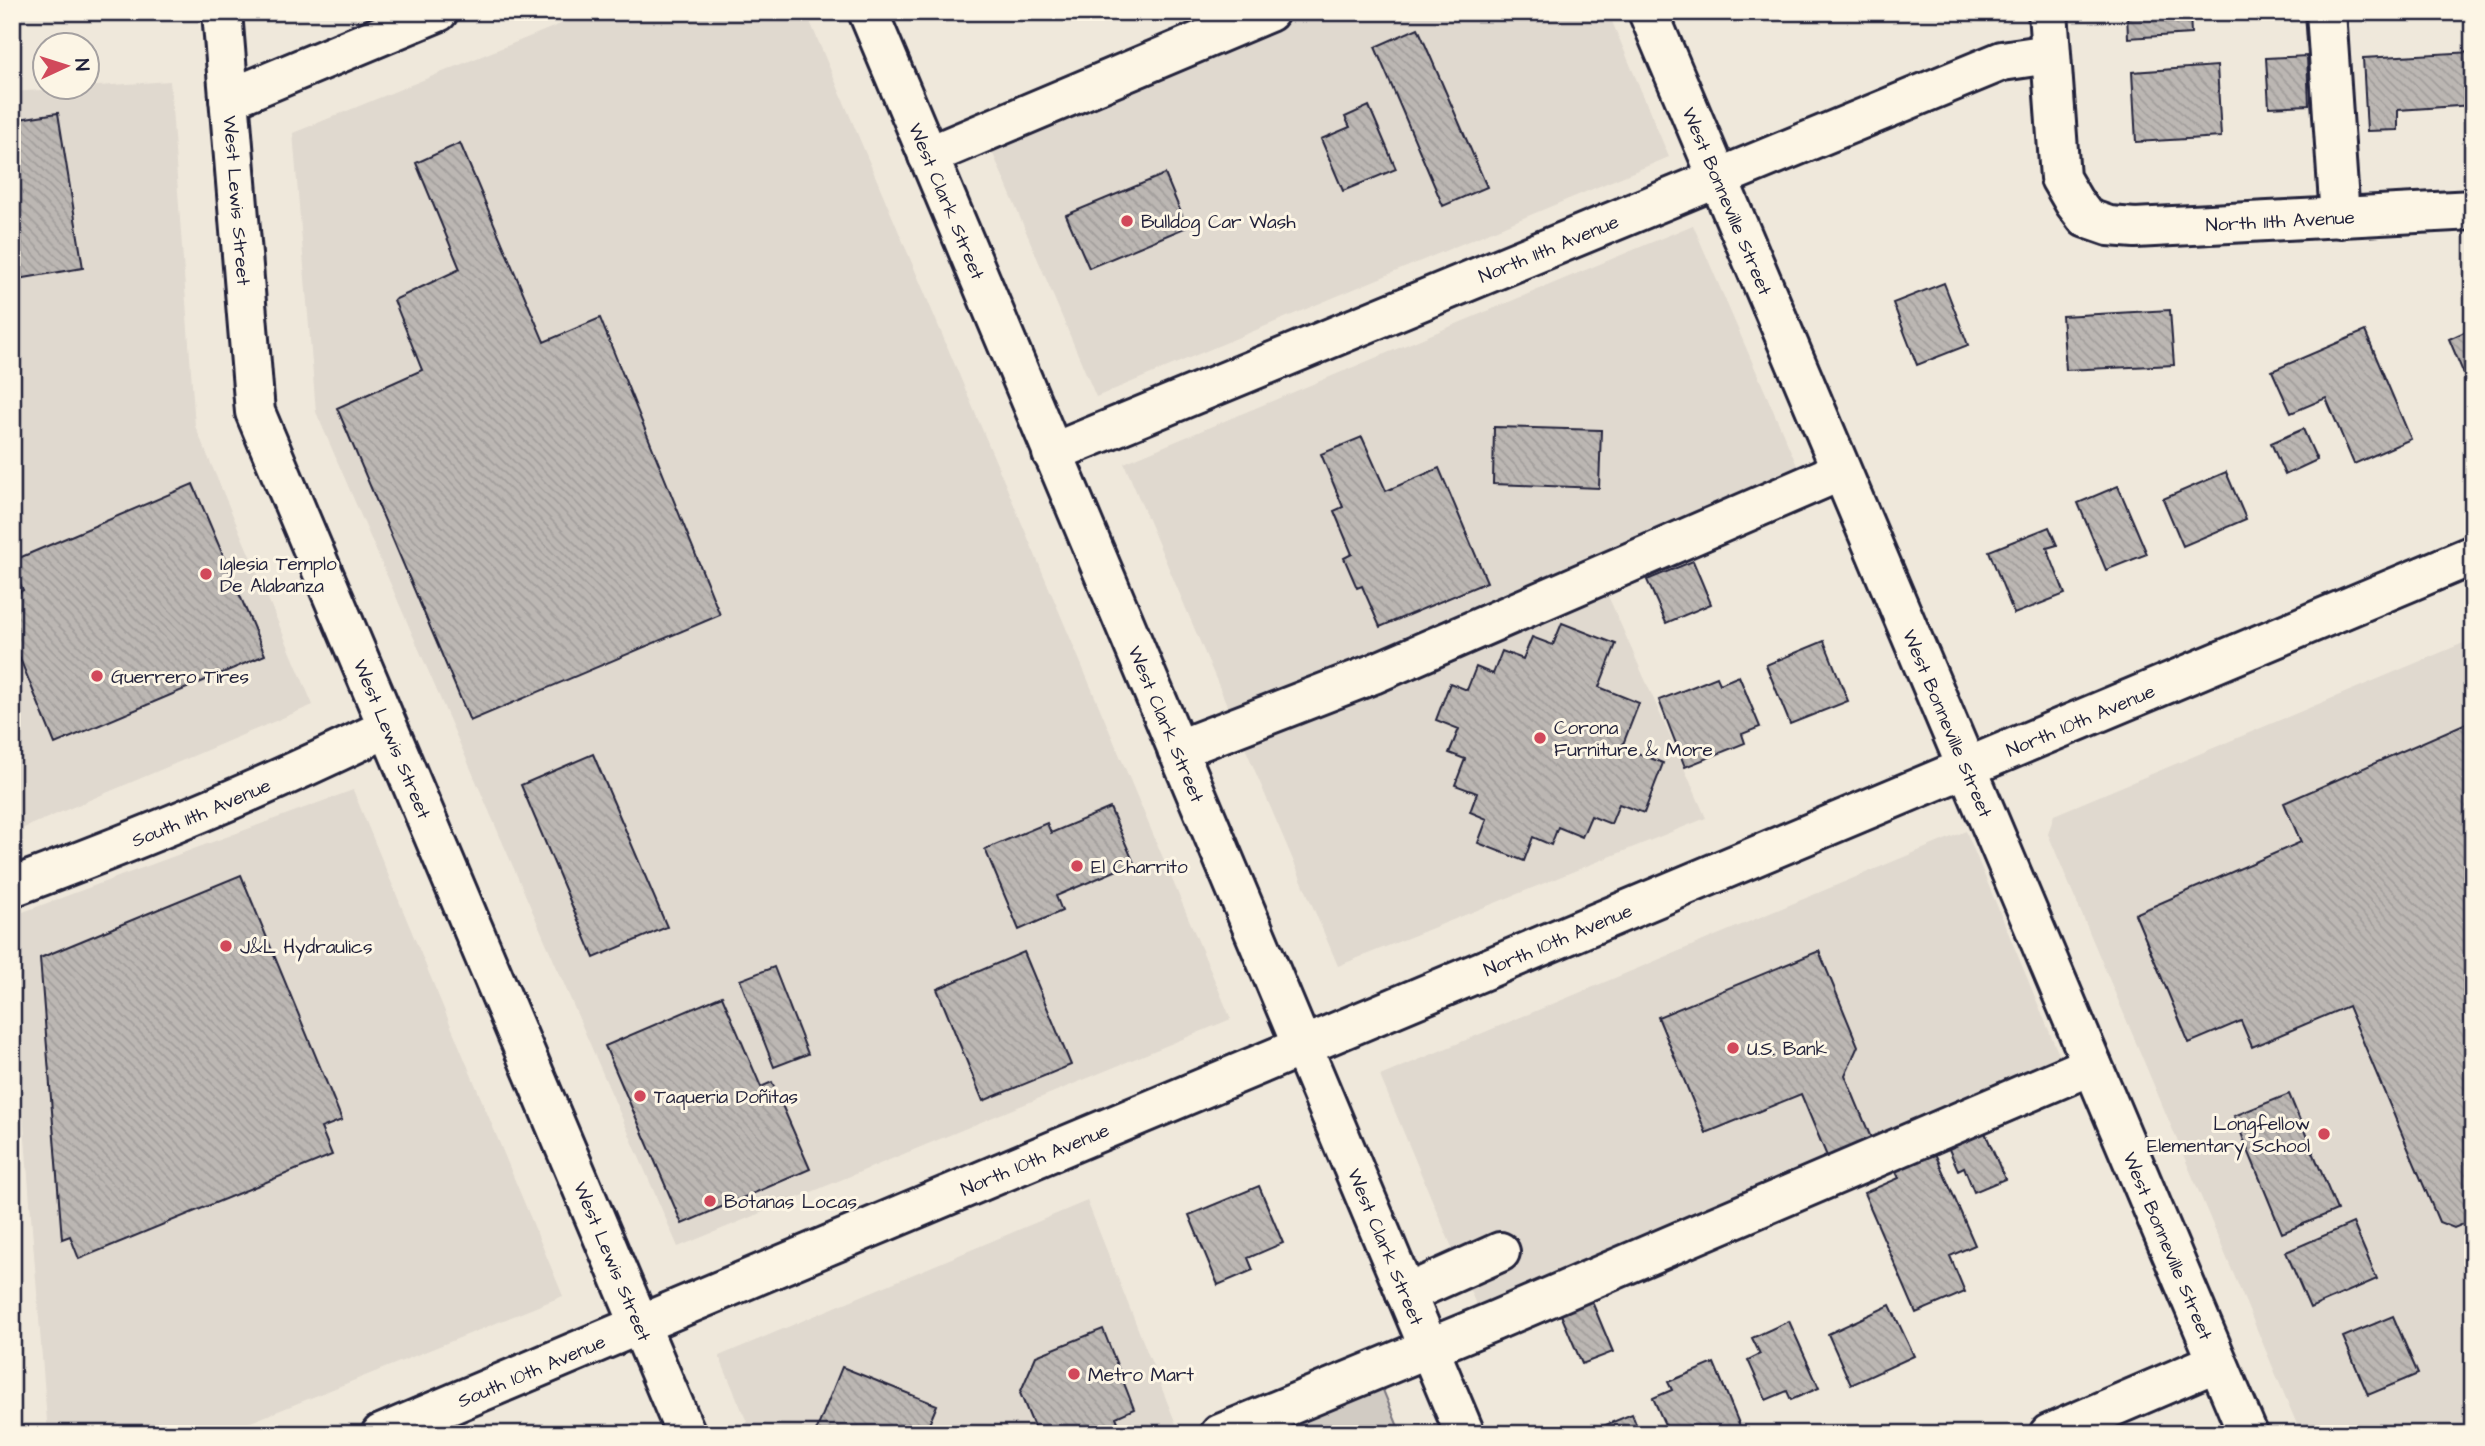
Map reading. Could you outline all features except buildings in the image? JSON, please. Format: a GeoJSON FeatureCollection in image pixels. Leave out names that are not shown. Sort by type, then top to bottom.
{"type":"FeatureCollection","features":[{"type":"Feature","properties":{"kind":"street","name":"West Lewis Street"},"geometry":{"type":"LineString","coordinates":[[222,12],[256,412],[686,1434]]}},
{"type":"Feature","properties":{"kind":"street"},"geometry":{"type":"LineString","coordinates":[[229,99],[438,12]]}},
{"type":"Feature","properties":{"kind":"street","name":"West Clark Street"},"geometry":{"type":"LineString","coordinates":[[868,12],[1465,1434]]}},
{"type":"Feature","properties":{"kind":"street"},"geometry":{"type":"LineString","coordinates":[[928,156],[1269,12]]}},
{"type":"Feature","properties":{"kind":"street","name":"West Bonneville Street"},"geometry":{"type":"LineString","coordinates":[[1648,12],[2248,1434]]}},
{"type":"Feature","properties":{"kind":"street"},"geometry":{"type":"LineString","coordinates":[[2048,12],[2050,54]]}},
{"type":"Feature","properties":{"kind":"street"},"geometry":{"type":"LineString","coordinates":[[2326,12],[2340,218]]}},
{"type":"Feature","properties":{"kind":"street","name":"North 11th Avenue"},"geometry":{"type":"LineString","coordinates":[[1052,453],[2002,61],[2050,54],[2060,178],[2086,218],[2109,226],[2135,228],[2473,211]]}},
{"type":"Feature","properties":{"kind":"street"},"geometry":{"type":"LineString","coordinates":[[1177,750],[1373,674],[1841,471]]}},
{"type":"Feature","properties":{"kind":"street","name":"North 10th Avenue"},"geometry":{"type":"LineString","coordinates":[[641,1324],[2473,555]]}},
{"type":"Feature","properties":{"kind":"street","name":"South 11th Avenue"},"geometry":{"type":"LineString","coordinates":[[12,887],[117,847],[316,763],[387,728]]}},
{"type":"Feature","properties":{"kind":"street"},"geometry":{"type":"LineString","coordinates":[[1220,1434],[1429,1349],[2092,1065]]}},
{"type":"Feature","properties":{"kind":"street"},"geometry":{"type":"LineString","coordinates":[[1406,1293],[1500,1252]]}},
{"type":"Feature","properties":{"kind":"street","name":"South 10th Avenue"},"geometry":{"type":"LineString","coordinates":[[381,1434],[641,1324]]}},
{"type":"Feature","properties":{"kind":"street"},"geometry":{"type":"LineString","coordinates":[[2049,1434],[2217,1362]]}},
{"type":"Feature","properties":{"kind":"shaded area"},"geometry":{"type":"Polygon","coordinates":[[[590,12],[806,12],[1231,1019],[678,1247],[316,412],[293,133],[590,12]]]}},
{"type":"Feature","properties":{"kind":"shaded area"},"geometry":{"type":"Polygon","coordinates":[[[1267,12],[1608,12],[1669,157],[1096,397],[983,130],[1267,12]]]}},
{"type":"Feature","properties":{"kind":"shaded area"},"geometry":{"type":"Polygon","coordinates":[[[170,81],[195,426],[313,705],[12,833],[12,92],[32,91],[32,102],[102,102],[102,86],[170,81]]]}},
{"type":"Feature","properties":{"kind":"shaded area"},"geometry":{"type":"Polygon","coordinates":[[[1693,225],[1805,484],[1598,573],[1706,818],[1338,966],[1124,463],[1693,225]]]}},
{"type":"Feature","properties":{"kind":"shaded area","name":"Longfellow Elementary School"},"geometry":{"type":"Polygon","coordinates":[[[2473,639],[2473,1434],[2301,1434],[2048,834],[2054,815],[2473,639]]]}},
{"type":"Feature","properties":{"kind":"shaded area"},"geometry":{"type":"Polygon","coordinates":[[[353,790],[563,1296],[221,1434],[48,1434],[12,971],[12,916],[353,790]]]}},
{"type":"Feature","properties":{"kind":"shaded area"},"geometry":{"type":"Polygon","coordinates":[[[1966,831],[2067,1074],[1482,1319],[1380,1076],[1966,831]]]}},
{"type":"Feature","properties":{"kind":"shaded area"},"geometry":{"type":"Polygon","coordinates":[[[1087,1201],[1180,1434],[752,1434],[719,1356],[1087,1201]]]}},
{"type":"Feature","properties":{"kind":"shaded area"},"geometry":{"type":"Polygon","coordinates":[[[1374,1368],[1401,1434],[1216,1434],[1374,1368]]]}},
{"type":"Feature","properties":{"kind":"place","name":"Bulldog Car Wash"},"geometry":{"type":"Point","coordinates":[1127,221]}},
{"type":"Feature","properties":{"kind":"place","name":"Iglesia Templo De Alabanza"},"geometry":{"type":"Point","coordinates":[206,574]}},
{"type":"Feature","properties":{"kind":"place","name":"Guerrero Tires"},"geometry":{"type":"Point","coordinates":[97,676]}},
{"type":"Feature","properties":{"kind":"place","name":"Corona Furniture & More"},"geometry":{"type":"Point","coordinates":[1540,738]}},
{"type":"Feature","properties":{"kind":"place","name":"El Charrito"},"geometry":{"type":"Point","coordinates":[1077,866]}},
{"type":"Feature","properties":{"kind":"place","name":"J&L Hydraulics"},"geometry":{"type":"Point","coordinates":[226,946]}},
{"type":"Feature","properties":{"kind":"place","name":"U.S. Bank"},"geometry":{"type":"Point","coordinates":[1733,1048]}},
{"type":"Feature","properties":{"kind":"place","name":"Taqueria Doñitas"},"geometry":{"type":"Point","coordinates":[640,1096]}},
{"type":"Feature","properties":{"kind":"place","name":"Longfellow Elementary School"},"geometry":{"type":"Point","coordinates":[2324,1134]}},
{"type":"Feature","properties":{"kind":"place","name":"Botanas Locas"},"geometry":{"type":"Point","coordinates":[710,1201]}},
{"type":"Feature","properties":{"kind":"place","name":"Metro Mart"},"geometry":{"type":"Point","coordinates":[1074,1374]}}]}
